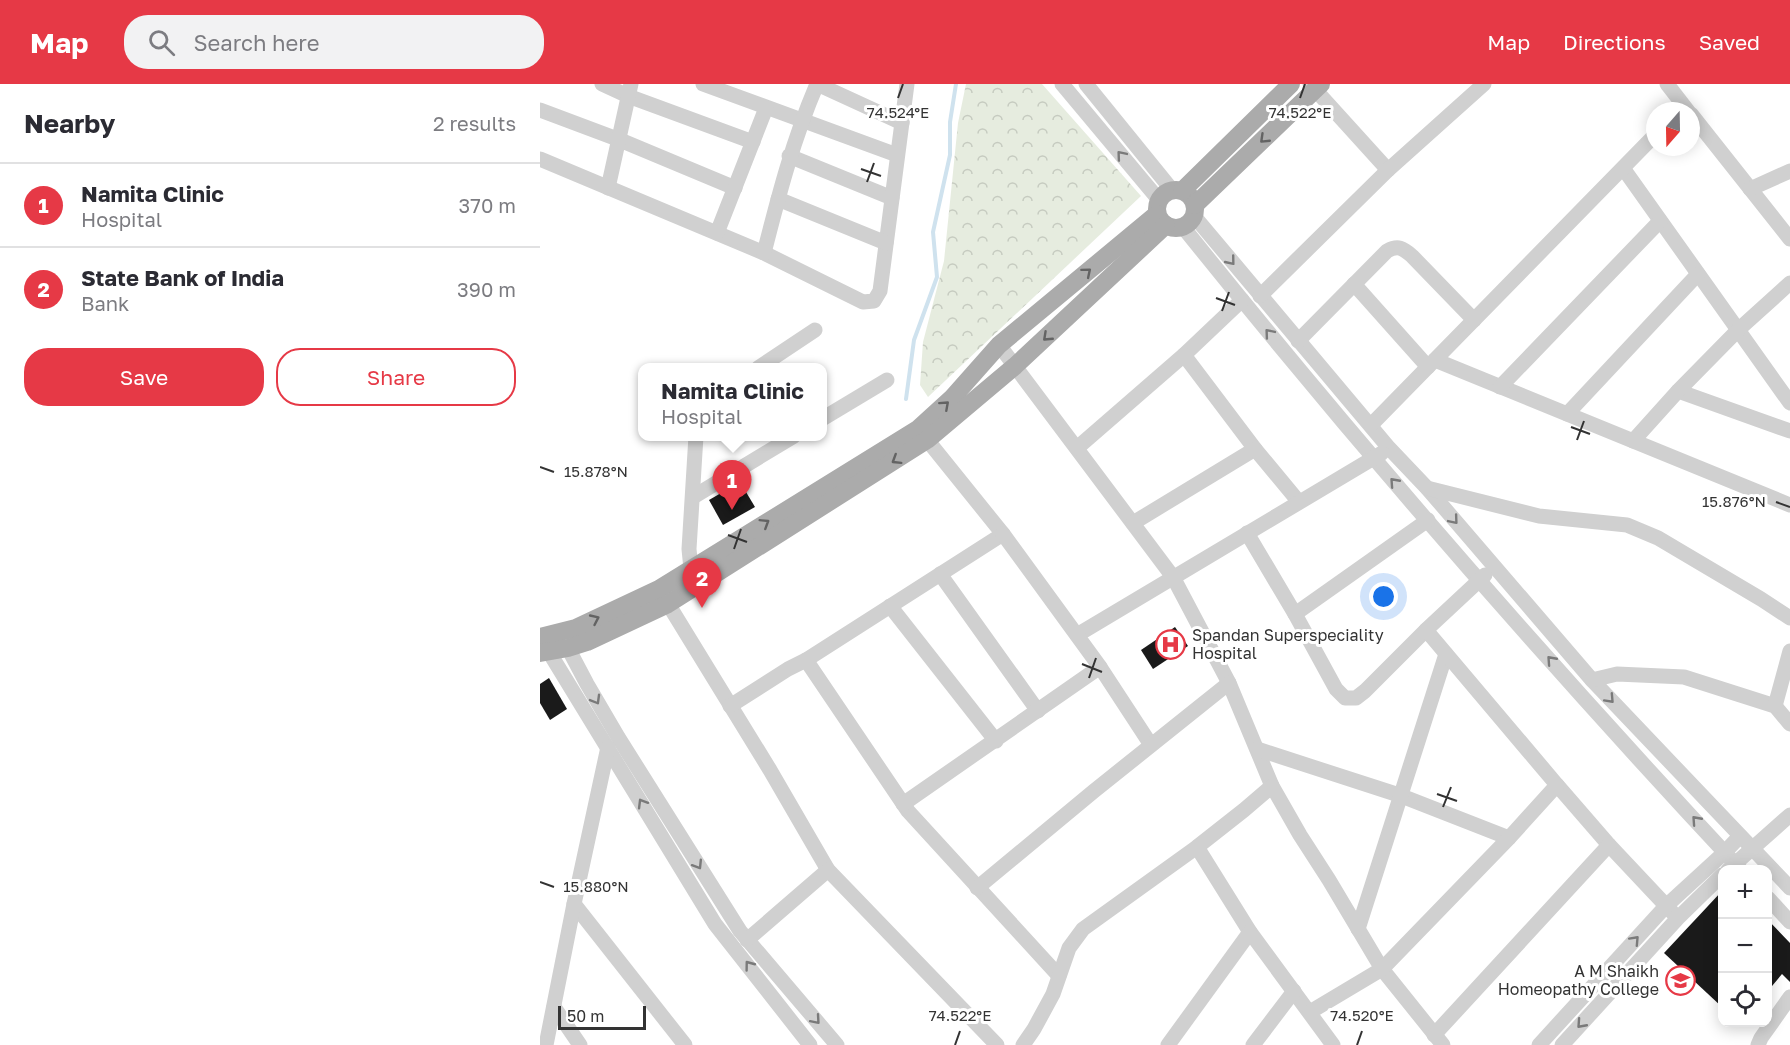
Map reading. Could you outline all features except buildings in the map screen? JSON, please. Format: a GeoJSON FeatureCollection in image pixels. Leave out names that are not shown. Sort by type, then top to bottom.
{"type":"FeatureCollection","features":[{"type":"Feature","properties":{"kind":"main road"},"geometry":{"type":"LineString","coordinates":[[543,645],[565,640],[587,642],[664,597],[923,434],[1015,366],[1176,208],[1291,84]]}},
{"type":"Feature","properties":{"kind":"main road"},"geometry":{"type":"LineString","coordinates":[[664,597],[691,569],[923,434],[999,345],[1176,208],[1315,86]]}},
{"type":"Feature","properties":{"kind":"street"},"geometry":{"type":"LineString","coordinates":[[602,84],[629,90],[753,142]]}},
{"type":"Feature","properties":{"kind":"street"},"geometry":{"type":"LineString","coordinates":[[704,84],[897,156]]}},
{"type":"Feature","properties":{"kind":"street"},"geometry":{"type":"LineString","coordinates":[[764,253],[789,156],[817,84],[902,123]]}},
{"type":"Feature","properties":{"kind":"street"},"geometry":{"type":"LineString","coordinates":[[540,159],[764,253],[863,302],[874,301],[880,291],[907,84]]}},
{"type":"Feature","properties":{"kind":"street"},"geometry":{"type":"LineString","coordinates":[[1062,84],[1260,296],[1389,448],[1427,488],[1592,680],[1790,888]]}},
{"type":"Feature","properties":{"kind":"street"},"geometry":{"type":"LineString","coordinates":[[1086,84],[1242,300],[1373,458],[1479,581],[1733,864]]}},
{"type":"Feature","properties":{"kind":"street"},"geometry":{"type":"LineString","coordinates":[[1260,296],[1388,170],[1484,84]]}},
{"type":"Feature","properties":{"kind":"street"},"geometry":{"type":"LineString","coordinates":[[1667,84],[1680,102]]}},
{"type":"Feature","properties":{"kind":"street"},"geometry":{"type":"LineString","coordinates":[[1315,86],[1388,170]]}},
{"type":"Feature","properties":{"kind":"street"},"geometry":{"type":"LineString","coordinates":[[608,188],[629,90]]}},
{"type":"Feature","properties":{"kind":"street"},"geometry":{"type":"LineString","coordinates":[[717,233],[766,108]]}},
{"type":"Feature","properties":{"kind":"street"},"geometry":{"type":"LineString","coordinates":[[540,110],[620,140],[735,188]]}},
{"type":"Feature","properties":{"kind":"street"},"geometry":{"type":"LineString","coordinates":[[1700,127],[1790,239]]}},
{"type":"Feature","properties":{"kind":"street"},"geometry":{"type":"LineString","coordinates":[[1371,425],[1646,144]]}},
{"type":"Feature","properties":{"kind":"street"},"geometry":{"type":"LineString","coordinates":[[789,156],[892,198]]}},
{"type":"Feature","properties":{"kind":"street"},"geometry":{"type":"LineString","coordinates":[[1623,168],[1790,403]]}},
{"type":"Feature","properties":{"kind":"street"},"geometry":{"type":"LineString","coordinates":[[1750,189],[1790,171]]}},
{"type":"Feature","properties":{"kind":"street"},"geometry":{"type":"LineString","coordinates":[[778,199],[886,243]]}},
{"type":"Feature","properties":{"kind":"street"},"geometry":{"type":"LineString","coordinates":[[1500,387],[1660,221]]}},
{"type":"Feature","properties":{"kind":"street"},"geometry":{"type":"LineString","coordinates":[[1298,341],[1387,251],[1394,247],[1405,250],[1412,256],[1474,320]]}},
{"type":"Feature","properties":{"kind":"street"},"geometry":{"type":"LineString","coordinates":[[1567,414],[1698,274]]}},
{"type":"Feature","properties":{"kind":"street"},"geometry":{"type":"LineString","coordinates":[[1633,441],[1738,330],[1790,283]]}},
{"type":"Feature","properties":{"kind":"street"},"geometry":{"type":"LineString","coordinates":[[1354,284],[1431,364],[1500,387],[1790,505]]}},
{"type":"Feature","properties":{"kind":"street"},"geometry":{"type":"LineString","coordinates":[[1077,448],[1184,355],[1242,300]]}},
{"type":"Feature","properties":{"kind":"street"},"geometry":{"type":"LineString","coordinates":[[766,363],[815,330]]}},
{"type":"Feature","properties":{"kind":"street"},"geometry":{"type":"LineString","coordinates":[[999,345],[1173,578],[1229,683],[1272,786],[1382,969],[1439,1040],[1609,845]]}},
{"type":"Feature","properties":{"kind":"street"},"geometry":{"type":"LineString","coordinates":[[1184,355],[1255,449],[1299,502]]}},
{"type":"Feature","properties":{"kind":"street"},"geometry":{"type":"LineString","coordinates":[[827,416],[887,380]]}},
{"type":"Feature","properties":{"kind":"street"},"geometry":{"type":"LineString","coordinates":[[1678,391],[1790,431]]}},
{"type":"Feature","properties":{"kind":"street"},"geometry":{"type":"LineString","coordinates":[[923,434],[1003,534],[1100,667],[1151,745]]}},
{"type":"Feature","properties":{"kind":"street"},"geometry":{"type":"LineString","coordinates":[[691,569],[689,549],[696,441]]}},
{"type":"Feature","properties":{"kind":"street"},"geometry":{"type":"LineString","coordinates":[[693,497],[786,441]]}},
{"type":"Feature","properties":{"kind":"street"},"geometry":{"type":"LineString","coordinates":[[1077,635],[1389,448]]}},
{"type":"Feature","properties":{"kind":"street"},"geometry":{"type":"LineString","coordinates":[[1133,523],[1255,449]]}},
{"type":"Feature","properties":{"kind":"street"},"geometry":{"type":"LineString","coordinates":[[1427,488],[1539,516],[1627,525],[1658,538],[1790,618]]}},
{"type":"Feature","properties":{"kind":"street"},"geometry":{"type":"LineString","coordinates":[[1295,614],[1428,520]]}},
{"type":"Feature","properties":{"kind":"street"},"geometry":{"type":"LineString","coordinates":[[730,706],[1003,534]]}},
{"type":"Feature","properties":{"kind":"street"},"geometry":{"type":"LineString","coordinates":[[1247,534],[1336,689],[1345,698],[1356,698],[1365,692],[1426,630],[1494,567]]}},
{"type":"Feature","properties":{"kind":"street"},"geometry":{"type":"LineString","coordinates":[[940,574],[1038,711]]}},
{"type":"Feature","properties":{"kind":"street"},"geometry":{"type":"LineString","coordinates":[[664,597],[828,870],[997,1045]]}},
{"type":"Feature","properties":{"kind":"street"},"geometry":{"type":"LineString","coordinates":[[890,606],[996,741]]}},
{"type":"Feature","properties":{"kind":"street"},"geometry":{"type":"LineString","coordinates":[[1426,630],[1609,845],[1678,918]]}},
{"type":"Feature","properties":{"kind":"street"},"geometry":{"type":"LineString","coordinates":[[565,640],[618,737],[740,931],[832,1043]]}},
{"type":"Feature","properties":{"kind":"street"},"geometry":{"type":"LineString","coordinates":[[543,645],[561,669],[715,924],[810,1045]]}},
{"type":"Feature","properties":{"kind":"street"},"geometry":{"type":"LineString","coordinates":[[1775,706],[1790,651]]}},
{"type":"Feature","properties":{"kind":"street"},"geometry":{"type":"LineString","coordinates":[[1358,929],[1446,654]]}},
{"type":"Feature","properties":{"kind":"street"},"geometry":{"type":"LineString","coordinates":[[806,660],[903,804],[1059,976]]}},
{"type":"Feature","properties":{"kind":"street"},"geometry":{"type":"LineString","coordinates":[[903,804],[1100,667]]}},
{"type":"Feature","properties":{"kind":"street"},"geometry":{"type":"LineString","coordinates":[[1592,680],[1617,674],[1684,677],[1775,706],[1790,724]]}},
{"type":"Feature","properties":{"kind":"street"},"geometry":{"type":"LineString","coordinates":[[977,888],[1229,683]]}},
{"type":"Feature","properties":{"kind":"street"},"geometry":{"type":"LineString","coordinates":[[546,1045],[608,747]]}},
{"type":"Feature","properties":{"kind":"street"},"geometry":{"type":"LineString","coordinates":[[1257,749],[1400,795],[1509,838]]}},
{"type":"Feature","properties":{"kind":"street"},"geometry":{"type":"LineString","coordinates":[[1310,1012],[1382,969],[1557,785]]}},
{"type":"Feature","properties":{"kind":"street"},"geometry":{"type":"LineString","coordinates":[[1023,1045],[1053,993],[1069,948],[1083,929],[1197,846],[1272,786]]}},
{"type":"Feature","properties":{"kind":"street"},"geometry":{"type":"LineString","coordinates":[[1539,1045],[1666,906],[1733,864],[1790,815]]}},
{"type":"Feature","properties":{"kind":"street"},"geometry":{"type":"LineString","coordinates":[[1733,864],[1740,836]]}},
{"type":"Feature","properties":{"kind":"street"},"geometry":{"type":"LineString","coordinates":[[1197,846],[1250,932],[1334,1045]]}},
{"type":"Feature","properties":{"kind":"street"},"geometry":{"type":"LineString","coordinates":[[747,940],[828,870]]}},
{"type":"Feature","properties":{"kind":"street"},"geometry":{"type":"LineString","coordinates":[[1562,1045],[1678,918],[1718,879]]}},
{"type":"Feature","properties":{"kind":"street"},"geometry":{"type":"LineString","coordinates":[[1772,903],[1790,922]]}},
{"type":"Feature","properties":{"kind":"street"},"geometry":{"type":"LineString","coordinates":[[574,904],[685,1045]]}},
{"type":"Feature","properties":{"kind":"street"},"geometry":{"type":"LineString","coordinates":[[1168,1045],[1250,932]]}},
{"type":"Feature","properties":{"kind":"street"},"geometry":{"type":"LineString","coordinates":[[1253,1045],[1294,991]]}},
{"type":"Feature","properties":{"kind":"street"},"geometry":{"type":"LineString","coordinates":[[1758,1045],[1790,997]]}},
{"type":"Feature","properties":{"kind":"street"},"geometry":{"type":"LineString","coordinates":[[554,1007],[580,1045]]}},
{"type":"Feature","properties":{"kind":"green space"},"geometry":{"type":"Polygon","coordinates":[[[966,84],[1042,84],[1141,196],[928,397],[920,385],[923,342],[944,261],[958,123],[966,84]]]}},
{"type":"Feature","properties":{"kind":"waterway"},"geometry":{"type":"LineString","coordinates":[[906,399],[914,340],[937,277],[933,232],[950,155],[950,122],[956,84]]}},
{"type":"Feature","properties":{"kind":"place","name":"Namita Clinic"},"geometry":{"type":"Point","coordinates":[732,510]}},
{"type":"Feature","properties":{"kind":"place","name":"State Bank of India"},"geometry":{"type":"Point","coordinates":[702,608]}},
{"type":"Feature","properties":{"kind":"place","name":"Spandan Superspeciality Hospital"},"geometry":{"type":"Point","coordinates":[1171,644]}},
{"type":"Feature","properties":{"kind":"place","name":"A M Shaikh Homeopathy College"},"geometry":{"type":"Point","coordinates":[1680,980]}}]}
